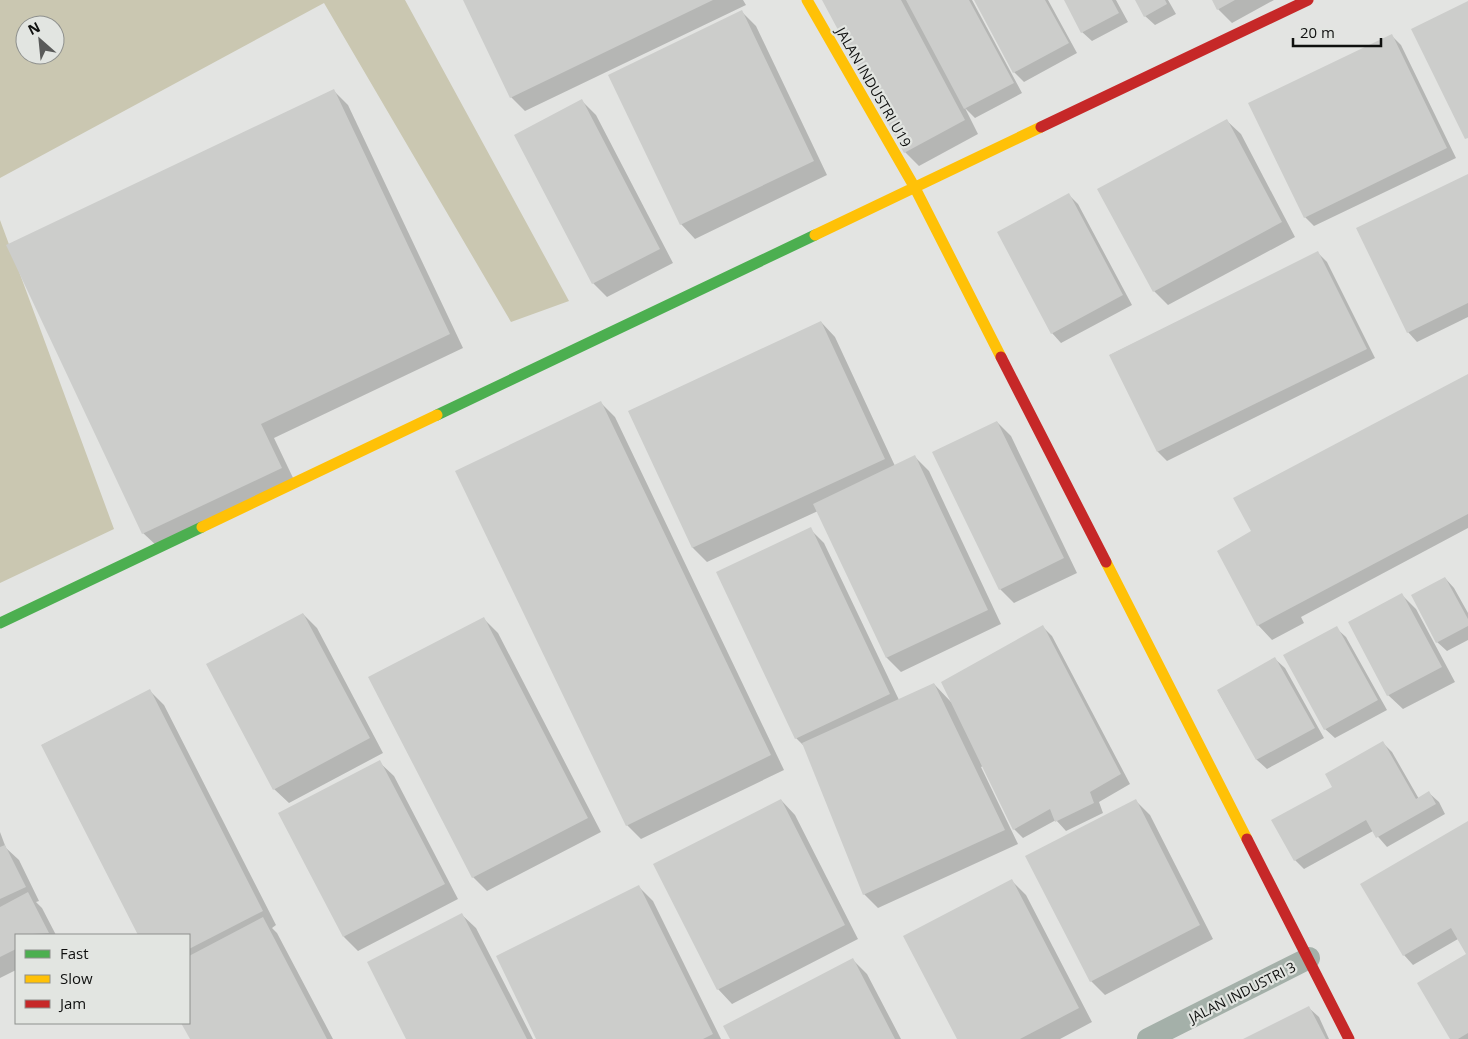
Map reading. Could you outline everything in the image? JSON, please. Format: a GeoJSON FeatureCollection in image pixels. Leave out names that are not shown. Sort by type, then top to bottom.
{"type":"FeatureCollection","features":[{"type":"Feature","properties":{"kind":"street","name":"JALAN INDUSTRI U19"},"geometry":{"type":"LineString","coordinates":[[807,0],[915,188],[1349,1039]]}},
{"type":"Feature","properties":{"kind":"street"},"geometry":{"type":"LineString","coordinates":[[0,623],[1308,0]]}},
{"type":"Feature","properties":{"kind":"street","name":"JALAN INDUSTRI 3"},"geometry":{"type":"LineString","coordinates":[[1148,1039],[1308,958]]}},
{"type":"Feature","properties":{"kind":"shaded area"},"geometry":{"type":"Polygon","coordinates":[[[0,0],[405,0],[569,301],[511,322],[324,3],[0,178],[0,0]]]}},
{"type":"Feature","properties":{"kind":"shaded area"},"geometry":{"type":"Polygon","coordinates":[[[0,220],[114,529],[0,583],[0,220]]]}},
{"type":"Feature","properties":{"kind":"building"},"geometry":{"type":"Polygon","coordinates":[[[463,0],[713,0],[510,98],[463,0]]]}},
{"type":"Feature","properties":{"kind":"building"},"geometry":{"type":"Polygon","coordinates":[[[822,0],[901,0],[965,120],[904,153],[822,0]]]}},
{"type":"Feature","properties":{"kind":"building"},"geometry":{"type":"Polygon","coordinates":[[[906,0],[969,0],[1014,83],[964,109],[906,0]]]}},
{"type":"Feature","properties":{"kind":"building"},"geometry":{"type":"Polygon","coordinates":[[[974,0],[1045,0],[1069,43],[1013,73],[974,0]]]}},
{"type":"Feature","properties":{"kind":"building"},"geometry":{"type":"Polygon","coordinates":[[[1064,0],[1112,0],[1119,13],[1081,33],[1064,0]]]}},
{"type":"Feature","properties":{"kind":"building"},"geometry":{"type":"Polygon","coordinates":[[[1135,0],[1165,0],[1167,4],[1144,17],[1135,0]]]}},
{"type":"Feature","properties":{"kind":"building"},"geometry":{"type":"Polygon","coordinates":[[[1212,0],[1235,0],[1217,10],[1212,0]]]}},
{"type":"Feature","properties":{"kind":"building"},"geometry":{"type":"Polygon","coordinates":[[[1468,1],[1468,138],[1465,139],[1411,29],[1468,1]]]}},
{"type":"Feature","properties":{"kind":"building"},"geometry":{"type":"Polygon","coordinates":[[[742,10],[814,161],[680,225],[608,75],[742,10]]]}},
{"type":"Feature","properties":{"kind":"building"},"geometry":{"type":"Polygon","coordinates":[[[1392,34],[1447,148],[1304,218],[1248,103],[1392,34]]]}},
{"type":"Feature","properties":{"kind":"building"},"geometry":{"type":"Polygon","coordinates":[[[334,89],[450,334],[261,424],[282,468],[142,534],[6,245],[334,89]]]}},
{"type":"Feature","properties":{"kind":"building"},"geometry":{"type":"Polygon","coordinates":[[[582,99],[660,249],[592,284],[514,135],[582,99]]]}},
{"type":"Feature","properties":{"kind":"building"},"geometry":{"type":"Polygon","coordinates":[[[1227,119],[1282,222],[1153,292],[1097,189],[1227,119]]]}},
{"type":"Feature","properties":{"kind":"building"},"geometry":{"type":"Polygon","coordinates":[[[1468,174],[1468,303],[1407,333],[1356,228],[1468,174]]]}},
{"type":"Feature","properties":{"kind":"building"},"geometry":{"type":"Polygon","coordinates":[[[1069,193],[1123,295],[1051,334],[997,232],[1069,193]]]}},
{"type":"Feature","properties":{"kind":"building"},"geometry":{"type":"Polygon","coordinates":[[[1318,251],[1367,349],[1157,452],[1109,355],[1318,251]]]}},
{"type":"Feature","properties":{"kind":"building"},"geometry":{"type":"Polygon","coordinates":[[[821,321],[885,459],[692,548],[628,411],[821,321]]]}},
{"type":"Feature","properties":{"kind":"building"},"geometry":{"type":"Polygon","coordinates":[[[1468,374],[1468,514],[1257,626],[1217,551],[1251,531],[1233,498],[1468,374]]]}},
{"type":"Feature","properties":{"kind":"building"},"geometry":{"type":"Polygon","coordinates":[[[601,401],[771,755],[626,826],[455,471],[601,401]]]}},
{"type":"Feature","properties":{"kind":"building"},"geometry":{"type":"Polygon","coordinates":[[[997,421],[1064,558],[999,590],[932,452],[997,421]]]}},
{"type":"Feature","properties":{"kind":"building"},"geometry":{"type":"Polygon","coordinates":[[[915,455],[988,610],[886,658],[813,504],[915,455]]]}},
{"type":"Feature","properties":{"kind":"building"},"geometry":{"type":"Polygon","coordinates":[[[811,527],[890,694],[795,739],[716,572],[811,527]]]}},
{"type":"Feature","properties":{"kind":"building"},"geometry":{"type":"Polygon","coordinates":[[[1445,577],[1468,619],[1468,626],[1436,643],[1411,595],[1445,577]]]}},
{"type":"Feature","properties":{"kind":"building"},"geometry":{"type":"Polygon","coordinates":[[[1402,593],[1442,667],[1387,696],[1348,622],[1402,593]]]}},
{"type":"Feature","properties":{"kind":"building"},"geometry":{"type":"Polygon","coordinates":[[[303,613],[370,738],[273,790],[206,664],[303,613]]]}},
{"type":"Feature","properties":{"kind":"building"},"geometry":{"type":"Polygon","coordinates":[[[484,617],[588,818],[472,878],[368,677],[484,617]]]}},
{"type":"Feature","properties":{"kind":"building"},"geometry":{"type":"Polygon","coordinates":[[[1043,625],[1121,774],[1090,792],[1094,803],[1055,822],[1050,809],[1013,830],[941,682],[1043,625]]]}},
{"type":"Feature","properties":{"kind":"building"},"geometry":{"type":"Polygon","coordinates":[[[1337,626],[1378,700],[1324,730],[1283,655],[1337,626]]]}},
{"type":"Feature","properties":{"kind":"building"},"geometry":{"type":"Polygon","coordinates":[[[1275,657],[1315,728],[1256,760],[1217,690],[1275,657]]]}},
{"type":"Feature","properties":{"kind":"building"},"geometry":{"type":"Polygon","coordinates":[[[934,683],[1005,830],[863,895],[802,743],[934,683]]]}},
{"type":"Feature","properties":{"kind":"building"},"geometry":{"type":"Polygon","coordinates":[[[150,689],[263,911],[190,948],[190,934],[137,934],[41,745],[150,689]]]}},
{"type":"Feature","properties":{"kind":"building"},"geometry":{"type":"Polygon","coordinates":[[[1383,741],[1416,799],[1429,791],[1436,804],[1376,838],[1366,820],[1294,861],[1271,820],[1332,787],[1325,774],[1383,741]]]}},
{"type":"Feature","properties":{"kind":"building"},"geometry":{"type":"Polygon","coordinates":[[[380,760],[445,884],[343,937],[278,813],[380,760]]]}},
{"type":"Feature","properties":{"kind":"building"},"geometry":{"type":"Polygon","coordinates":[[[781,799],[845,925],[717,990],[653,864],[781,799]]]}},
{"type":"Feature","properties":{"kind":"building"},"geometry":{"type":"Polygon","coordinates":[[[1136,799],[1200,925],[1090,982],[1025,856],[1136,799]]]}},
{"type":"Feature","properties":{"kind":"building"},"geometry":{"type":"Polygon","coordinates":[[[1468,821],[1468,1033],[1458,1039],[1450,1039],[1417,983],[1466,954],[1451,928],[1403,956],[1360,884],[1468,821]]]}},
{"type":"Feature","properties":{"kind":"building"},"geometry":{"type":"Polygon","coordinates":[[[5,845],[26,887],[0,899],[0,847],[5,845]]]}},
{"type":"Feature","properties":{"kind":"building"},"geometry":{"type":"Polygon","coordinates":[[[1012,879],[1079,1008],[1020,1039],[957,1039],[903,936],[1012,879]]]}},
{"type":"Feature","properties":{"kind":"building"},"geometry":{"type":"Polygon","coordinates":[[[639,885],[713,1034],[703,1039],[536,1039],[496,956],[639,885]]]}},
{"type":"Feature","properties":{"kind":"building"},"geometry":{"type":"Polygon","coordinates":[[[28,892],[49,933],[15,934],[15,950],[0,957],[0,907],[28,892]]]}},
{"type":"Feature","properties":{"kind":"building"},"geometry":{"type":"Polygon","coordinates":[[[462,913],[527,1039],[406,1039],[367,962],[462,913]]]}},
{"type":"Feature","properties":{"kind":"building"},"geometry":{"type":"Polygon","coordinates":[[[263,917],[327,1039],[190,1039],[182,1024],[190,1024],[190,955],[263,917]]]}},
{"type":"Feature","properties":{"kind":"building"},"geometry":{"type":"Polygon","coordinates":[[[853,958],[895,1039],[730,1039],[723,1026],[853,958]]]}},
{"type":"Feature","properties":{"kind":"building"},"geometry":{"type":"Polygon","coordinates":[[[1309,1006],[1326,1039],[1243,1039],[1309,1006]]]}},
{"type":"Feature","properties":{"kind":"traffic: fast"},"geometry":{"type":"LineString","coordinates":[[437,415],[815,235]]}},
{"type":"Feature","properties":{"kind":"traffic: fast"},"geometry":{"type":"LineString","coordinates":[[0,623],[202,527]]}},
{"type":"Feature","properties":{"kind":"traffic: slow"},"geometry":{"type":"LineString","coordinates":[[807,0],[915,188],[1001,357]]}},
{"type":"Feature","properties":{"kind":"traffic: slow"},"geometry":{"type":"LineString","coordinates":[[815,235],[1041,127]]}},
{"type":"Feature","properties":{"kind":"traffic: slow"},"geometry":{"type":"LineString","coordinates":[[202,527],[437,415]]}},
{"type":"Feature","properties":{"kind":"traffic: slow"},"geometry":{"type":"LineString","coordinates":[[1106,562],[1247,839]]}},
{"type":"Feature","properties":{"kind":"traffic: jam"},"geometry":{"type":"LineString","coordinates":[[1041,127],[1308,0]]}},
{"type":"Feature","properties":{"kind":"traffic: jam"},"geometry":{"type":"LineString","coordinates":[[1001,357],[1106,562]]}},
{"type":"Feature","properties":{"kind":"traffic: jam"},"geometry":{"type":"LineString","coordinates":[[1247,839],[1349,1039]]}}]}
